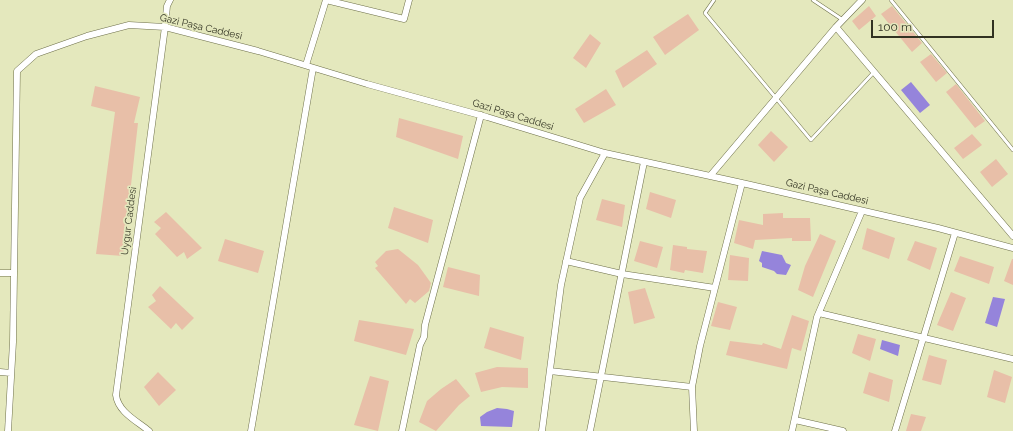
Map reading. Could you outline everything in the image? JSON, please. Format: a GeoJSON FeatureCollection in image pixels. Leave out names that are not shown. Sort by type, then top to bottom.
{"type":"FeatureCollection","features":[{"type":"Feature","properties":{"kind":"street","name":"Uygur Caddesi"},"geometry":{"type":"LineString","coordinates":[[149,431],[123,410],[117,403],[116,395],[149,139],[166,27],[167,6],[170,0]]}},
{"type":"Feature","properties":{"kind":"street"},"geometry":{"type":"LineString","coordinates":[[306,65],[326,0],[404,19],[409,0]]}},
{"type":"Feature","properties":{"kind":"street"},"geometry":{"type":"LineString","coordinates":[[710,176],[836,28],[862,0]]}},
{"type":"Feature","properties":{"kind":"street","name":"Gazi Paşa Caddesi"},"geometry":{"type":"LineString","coordinates":[[14,273],[18,71],[36,54],[87,36],[129,25],[166,27],[258,51],[480,115],[605,153],[742,183],[1013,248]]}},
{"type":"Feature","properties":{"kind":"street"},"geometry":{"type":"LineString","coordinates":[[836,28],[1013,236]]}},
{"type":"Feature","properties":{"kind":"street"},"geometry":{"type":"LineString","coordinates":[[251,431],[313,68]]}},
{"type":"Feature","properties":{"kind":"street"},"geometry":{"type":"LineString","coordinates":[[402,431],[420,346],[424,337],[425,325],[480,115]]}},
{"type":"Feature","properties":{"kind":"street"},"geometry":{"type":"LineString","coordinates":[[542,431],[561,285],[580,198],[605,153]]}},
{"type":"Feature","properties":{"kind":"street"},"geometry":{"type":"LineString","coordinates":[[590,431],[644,162]]}},
{"type":"Feature","properties":{"kind":"street"},"geometry":{"type":"LineString","coordinates":[[694,431],[692,387],[700,346],[742,183]]}},
{"type":"Feature","properties":{"kind":"street"},"geometry":{"type":"LineString","coordinates":[[792,431],[819,313],[862,211]]}},
{"type":"Feature","properties":{"kind":"street"},"geometry":{"type":"LineString","coordinates":[[895,431],[955,233]]}},
{"type":"Feature","properties":{"kind":"street"},"geometry":{"type":"LineString","coordinates":[[566,261],[622,274],[715,288]]}},
{"type":"Feature","properties":{"kind":"street"},"geometry":{"type":"LineString","coordinates":[[0,273],[14,273],[8,431]]}},
{"type":"Feature","properties":{"kind":"street"},"geometry":{"type":"LineString","coordinates":[[819,313],[1013,359]]}},
{"type":"Feature","properties":{"kind":"street"},"geometry":{"type":"LineString","coordinates":[[550,371],[692,387]]}},
{"type":"Feature","properties":{"kind":"street"},"geometry":{"type":"LineString","coordinates":[[0,372],[11,373]]}},
{"type":"Feature","properties":{"kind":"street"},"geometry":{"type":"LineString","coordinates":[[795,420],[843,431]]}},
{"type":"Feature","properties":{"kind":"lane"},"geometry":{"type":"LineString","coordinates":[[714,0],[705,13],[811,140],[874,72]]}},
{"type":"Feature","properties":{"kind":"lane"},"geometry":{"type":"LineString","coordinates":[[813,0],[843,20]]}},
{"type":"Feature","properties":{"kind":"lane"},"geometry":{"type":"LineString","coordinates":[[891,0],[1013,150]]}},
{"type":"Feature","properties":{"kind":"shaded area"},"geometry":{"type":"Polygon","coordinates":[[[911,82],[930,105],[920,113],[901,90],[911,82]]]}},
{"type":"Feature","properties":{"kind":"shaded area"},"geometry":{"type":"Polygon","coordinates":[[[762,251],[782,255],[786,263],[791,265],[786,275],[777,274],[774,271],[762,267],[762,263],[759,261],[762,251]]]}},
{"type":"Feature","properties":{"kind":"shaded area"},"geometry":{"type":"Polygon","coordinates":[[[993,297],[1005,299],[997,327],[985,323],[993,297]]]}},
{"type":"Feature","properties":{"kind":"shaded area"},"geometry":{"type":"Polygon","coordinates":[[[882,340],[900,345],[898,356],[880,349],[882,340]]]}},
{"type":"Feature","properties":{"kind":"shaded area"},"geometry":{"type":"Polygon","coordinates":[[[497,408],[514,411],[512,427],[481,426],[480,417],[497,408]]]}},
{"type":"Feature","properties":{"kind":"building"},"geometry":{"type":"Polygon","coordinates":[[[869,6],[876,16],[859,30],[852,21],[869,6]]]}},
{"type":"Feature","properties":{"kind":"building"},"geometry":{"type":"Polygon","coordinates":[[[892,6],[922,43],[912,52],[881,14],[892,6]]]}},
{"type":"Feature","properties":{"kind":"building"},"geometry":{"type":"Polygon","coordinates":[[[688,14],[699,30],[665,55],[653,37],[688,14]]]}},
{"type":"Feature","properties":{"kind":"building"},"geometry":{"type":"Polygon","coordinates":[[[590,34],[601,43],[586,68],[573,58],[590,34]]]}},
{"type":"Feature","properties":{"kind":"building"},"geometry":{"type":"Polygon","coordinates":[[[647,50],[657,64],[623,88],[615,71],[647,50]]]}},
{"type":"Feature","properties":{"kind":"building"},"geometry":{"type":"Polygon","coordinates":[[[931,54],[947,73],[936,82],[920,62],[931,54]]]}},
{"type":"Feature","properties":{"kind":"building"},"geometry":{"type":"Polygon","coordinates":[[[956,84],[985,121],[975,128],[946,92],[956,84]]]}},
{"type":"Feature","properties":{"kind":"building"},"geometry":{"type":"Polygon","coordinates":[[[95,86],[140,97],[134,123],[138,123],[123,256],[96,254],[115,112],[91,106],[95,86]]]}},
{"type":"Feature","properties":{"kind":"building"},"geometry":{"type":"Polygon","coordinates":[[[606,89],[616,105],[584,123],[575,109],[606,89]]]}},
{"type":"Feature","properties":{"kind":"building"},"geometry":{"type":"Polygon","coordinates":[[[399,118],[463,136],[458,159],[396,137],[399,118]]]}},
{"type":"Feature","properties":{"kind":"building"},"geometry":{"type":"Polygon","coordinates":[[[771,131],[788,147],[774,162],[758,145],[771,131]]]}},
{"type":"Feature","properties":{"kind":"building"},"geometry":{"type":"Polygon","coordinates":[[[972,134],[982,145],[963,159],[954,148],[972,134]]]}},
{"type":"Feature","properties":{"kind":"building"},"geometry":{"type":"Polygon","coordinates":[[[996,159],[1008,174],[992,187],[980,172],[996,159]]]}},
{"type":"Feature","properties":{"kind":"building"},"geometry":{"type":"Polygon","coordinates":[[[650,192],[676,200],[671,218],[646,209],[650,192]]]}},
{"type":"Feature","properties":{"kind":"building"},"geometry":{"type":"Polygon","coordinates":[[[602,199],[625,205],[622,227],[596,220],[602,199]]]}},
{"type":"Feature","properties":{"kind":"building"},"geometry":{"type":"Polygon","coordinates":[[[394,207],[433,220],[428,243],[388,228],[394,207]]]}},
{"type":"Feature","properties":{"kind":"building"},"geometry":{"type":"Polygon","coordinates":[[[166,212],[202,248],[187,259],[184,252],[177,257],[155,234],[161,228],[154,222],[166,212]]]}},
{"type":"Feature","properties":{"kind":"building"},"geometry":{"type":"Polygon","coordinates":[[[783,213],[783,218],[810,218],[811,241],[792,241],[792,238],[755,240],[753,249],[734,243],[739,220],[763,225],[763,214],[783,213]]]}},
{"type":"Feature","properties":{"kind":"building"},"geometry":{"type":"Polygon","coordinates":[[[867,228],[895,238],[889,259],[862,249],[867,228]]]}},
{"type":"Feature","properties":{"kind":"building"},"geometry":{"type":"Polygon","coordinates":[[[820,234],[836,241],[813,297],[798,290],[805,266],[820,234]]]}},
{"type":"Feature","properties":{"kind":"building"},"geometry":{"type":"Polygon","coordinates":[[[225,239],[264,251],[258,273],[218,261],[225,239]]]}},
{"type":"Feature","properties":{"kind":"building"},"geometry":{"type":"Polygon","coordinates":[[[640,241],[663,247],[657,268],[634,261],[640,241]]]}},
{"type":"Feature","properties":{"kind":"building"},"geometry":{"type":"Polygon","coordinates":[[[915,241],[937,248],[930,270],[907,260],[915,241]]]}},
{"type":"Feature","properties":{"kind":"building"},"geometry":{"type":"Polygon","coordinates":[[[673,245],[687,247],[687,249],[707,251],[703,273],[685,270],[684,273],[670,270],[673,245]]]}},
{"type":"Feature","properties":{"kind":"building"},"geometry":{"type":"Polygon","coordinates":[[[398,249],[418,265],[431,283],[429,291],[415,303],[410,299],[406,304],[375,268],[378,266],[375,262],[386,251],[398,249]]]}},
{"type":"Feature","properties":{"kind":"building"},"geometry":{"type":"Polygon","coordinates":[[[730,255],[749,258],[748,281],[728,280],[730,255]]]}},
{"type":"Feature","properties":{"kind":"building"},"geometry":{"type":"Polygon","coordinates":[[[960,256],[994,267],[989,284],[954,271],[960,256]]]}},
{"type":"Feature","properties":{"kind":"building"},"geometry":{"type":"Polygon","coordinates":[[[1013,259],[1013,285],[1004,281],[1013,259]]]}},
{"type":"Feature","properties":{"kind":"building"},"geometry":{"type":"Polygon","coordinates":[[[448,267],[480,275],[479,296],[443,287],[448,267]]]}},
{"type":"Feature","properties":{"kind":"building"},"geometry":{"type":"Polygon","coordinates":[[[160,286],[194,318],[182,330],[176,323],[171,329],[148,307],[156,301],[152,295],[160,286]]]}},
{"type":"Feature","properties":{"kind":"building"},"geometry":{"type":"Polygon","coordinates":[[[645,288],[655,318],[634,324],[628,292],[645,288]]]}},
{"type":"Feature","properties":{"kind":"building"},"geometry":{"type":"Polygon","coordinates":[[[951,292],[966,298],[953,331],[937,325],[951,292]]]}},
{"type":"Feature","properties":{"kind":"building"},"geometry":{"type":"Polygon","coordinates":[[[718,302],[737,307],[730,330],[711,326],[718,302]]]}},
{"type":"Feature","properties":{"kind":"building"},"geometry":{"type":"Polygon","coordinates":[[[792,315],[809,321],[801,351],[792,348],[787,369],[726,355],[730,341],[762,345],[763,343],[781,349],[792,315]]]}},
{"type":"Feature","properties":{"kind":"building"},"geometry":{"type":"Polygon","coordinates":[[[359,320],[414,329],[406,355],[354,341],[359,320]]]}},
{"type":"Feature","properties":{"kind":"building"},"geometry":{"type":"Polygon","coordinates":[[[490,327],[524,337],[521,360],[484,348],[490,327]]]}},
{"type":"Feature","properties":{"kind":"building"},"geometry":{"type":"Polygon","coordinates":[[[858,334],[876,339],[870,361],[852,353],[858,334]]]}},
{"type":"Feature","properties":{"kind":"building"},"geometry":{"type":"Polygon","coordinates":[[[929,355],[947,360],[941,385],[922,380],[929,355]]]}},
{"type":"Feature","properties":{"kind":"building"},"geometry":{"type":"Polygon","coordinates":[[[497,367],[528,368],[528,388],[502,387],[481,392],[475,373],[497,367]]]}},
{"type":"Feature","properties":{"kind":"building"},"geometry":{"type":"Polygon","coordinates":[[[994,370],[1012,377],[1005,403],[987,397],[994,370]]]}},
{"type":"Feature","properties":{"kind":"building"},"geometry":{"type":"Polygon","coordinates":[[[158,372],[176,390],[159,406],[144,387],[158,372]]]}},
{"type":"Feature","properties":{"kind":"building"},"geometry":{"type":"Polygon","coordinates":[[[869,372],[893,380],[889,402],[863,393],[869,372]]]}},
{"type":"Feature","properties":{"kind":"building"},"geometry":{"type":"Polygon","coordinates":[[[370,376],[389,381],[378,431],[354,425],[370,376]]]}},
{"type":"Feature","properties":{"kind":"building"},"geometry":{"type":"Polygon","coordinates":[[[456,379],[470,396],[459,405],[436,431],[419,422],[427,401],[456,379]]]}},
{"type":"Feature","properties":{"kind":"building"},"geometry":{"type":"Polygon","coordinates":[[[911,414],[926,417],[921,431],[906,431],[911,414]]]}}]}
